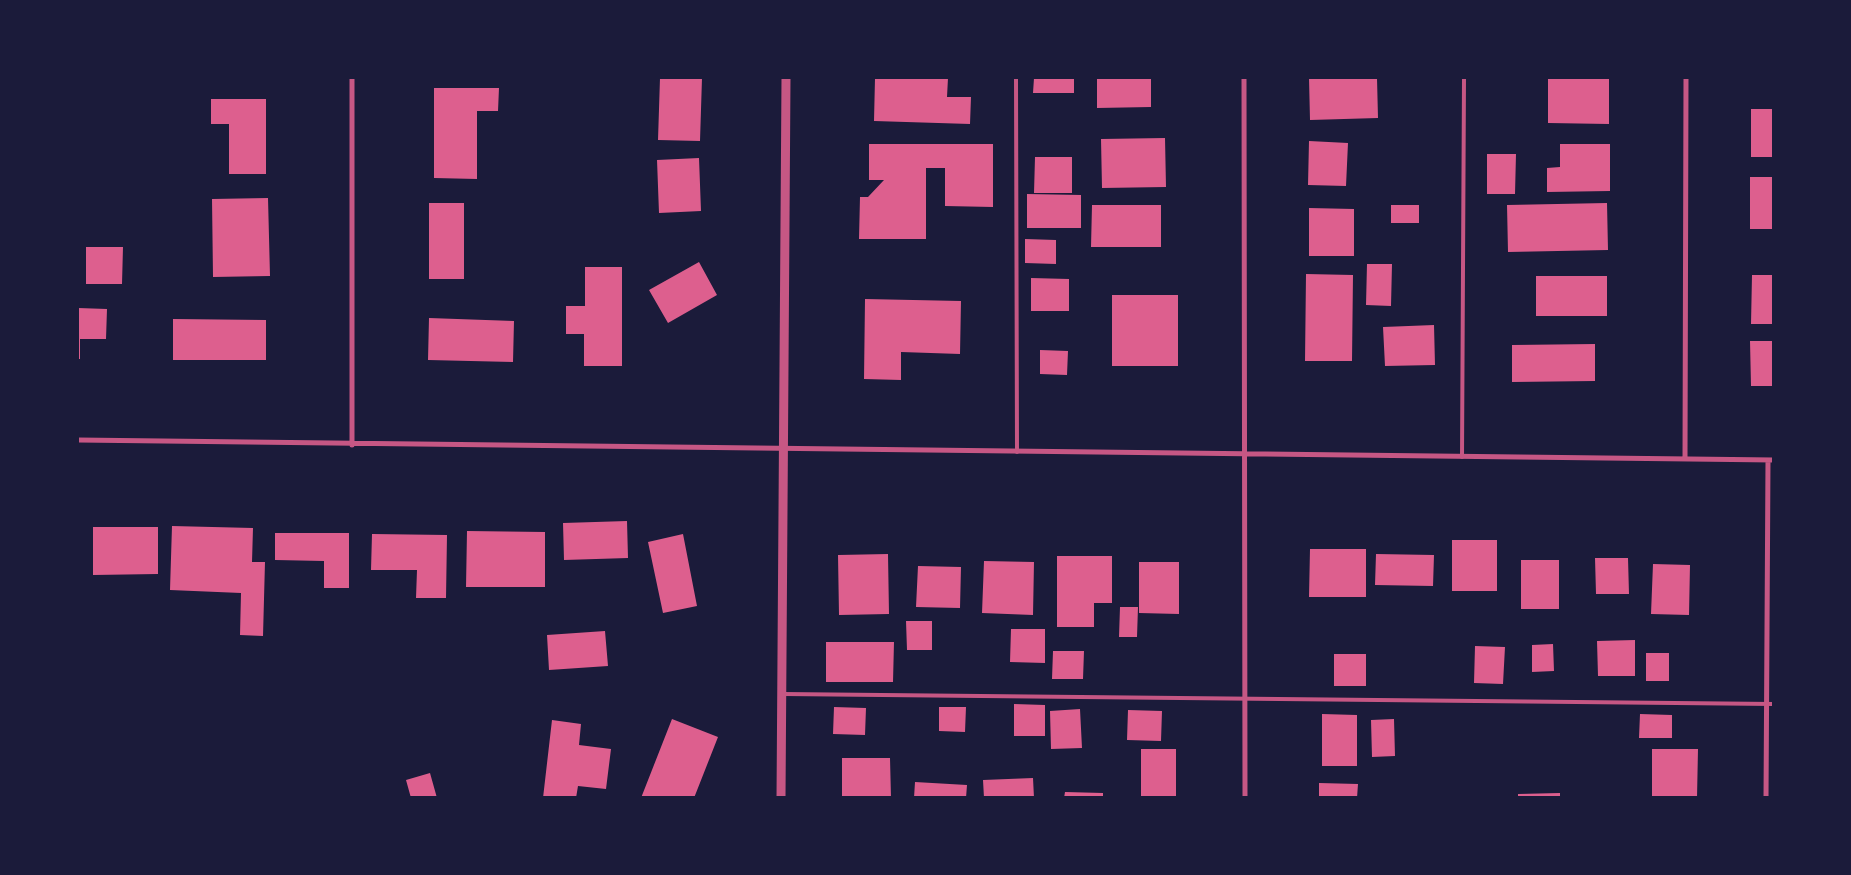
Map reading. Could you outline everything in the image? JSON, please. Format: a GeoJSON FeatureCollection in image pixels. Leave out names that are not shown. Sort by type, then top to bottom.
{"type":"FeatureCollection","features":[{"type":"Feature","properties":{"kind":"street"},"geometry":{"type":"LineString","coordinates":[[352,78],[352,444]]}},
{"type":"Feature","properties":{"kind":"street"},"geometry":{"type":"LineString","coordinates":[[781,798],[786,78]]}},
{"type":"Feature","properties":{"kind":"street"},"geometry":{"type":"LineString","coordinates":[[1244,78],[1245,798]]}},
{"type":"Feature","properties":{"kind":"street"},"geometry":{"type":"LineString","coordinates":[[1685,459],[1686,78]]}},
{"type":"Feature","properties":{"kind":"street"},"geometry":{"type":"LineString","coordinates":[[78,440],[1771,460],[1766,798]]}},
{"type":"Feature","properties":{"kind":"lane"},"geometry":{"type":"LineString","coordinates":[[1016,78],[1017,452]]}},
{"type":"Feature","properties":{"kind":"lane"},"geometry":{"type":"LineString","coordinates":[[1462,457],[1464,78]]}},
{"type":"Feature","properties":{"kind":"lane"},"geometry":{"type":"LineString","coordinates":[[782,694],[1774,704]]}},
{"type":"Feature","properties":{"kind":"building"},"geometry":{"type":"Polygon","coordinates":[[[660,78],[702,78],[700,141],[658,140],[660,78]]]}},
{"type":"Feature","properties":{"kind":"building"},"geometry":{"type":"Polygon","coordinates":[[[875,78],[948,78],[947,97],[971,97],[970,124],[874,121],[875,78]]]}},
{"type":"Feature","properties":{"kind":"building"},"geometry":{"type":"Polygon","coordinates":[[[1034,78],[1074,78],[1074,93],[1033,93],[1034,78]]]}},
{"type":"Feature","properties":{"kind":"building"},"geometry":{"type":"Polygon","coordinates":[[[1097,78],[1151,78],[1151,107],[1097,108],[1097,78]]]}},
{"type":"Feature","properties":{"kind":"building"},"geometry":{"type":"Polygon","coordinates":[[[1309,78],[1377,78],[1378,118],[1310,120],[1309,78]]]}},
{"type":"Feature","properties":{"kind":"building"},"geometry":{"type":"Polygon","coordinates":[[[1548,78],[1609,78],[1609,124],[1548,123],[1548,78]]]}},
{"type":"Feature","properties":{"kind":"building"},"geometry":{"type":"Polygon","coordinates":[[[434,88],[499,88],[498,111],[477,111],[477,179],[434,178],[434,88]]]}},
{"type":"Feature","properties":{"kind":"building"},"geometry":{"type":"Polygon","coordinates":[[[211,99],[266,99],[266,174],[229,174],[229,124],[211,124],[211,99]]]}},
{"type":"Feature","properties":{"kind":"building"},"geometry":{"type":"Polygon","coordinates":[[[1751,109],[1774,109],[1774,157],[1751,157],[1751,109]]]}},
{"type":"Feature","properties":{"kind":"building"},"geometry":{"type":"Polygon","coordinates":[[[1165,138],[1166,187],[1102,188],[1101,139],[1165,138]]]}},
{"type":"Feature","properties":{"kind":"building"},"geometry":{"type":"Polygon","coordinates":[[[1309,141],[1348,143],[1346,186],[1308,185],[1309,141]]]}},
{"type":"Feature","properties":{"kind":"building"},"geometry":{"type":"Polygon","coordinates":[[[869,144],[993,144],[993,207],[945,206],[945,168],[926,168],[926,239],[859,239],[860,197],[868,197],[884,180],[869,180],[869,144]]]}},
{"type":"Feature","properties":{"kind":"building"},"geometry":{"type":"Polygon","coordinates":[[[1560,144],[1610,144],[1610,191],[1547,192],[1547,168],[1560,167],[1560,144]]]}},
{"type":"Feature","properties":{"kind":"building"},"geometry":{"type":"Polygon","coordinates":[[[1487,154],[1516,154],[1515,194],[1487,194],[1487,154]]]}},
{"type":"Feature","properties":{"kind":"building"},"geometry":{"type":"Polygon","coordinates":[[[1035,157],[1072,157],[1072,193],[1034,193],[1035,157]]]}},
{"type":"Feature","properties":{"kind":"building"},"geometry":{"type":"Polygon","coordinates":[[[699,158],[701,211],[659,213],[657,160],[699,158]]]}},
{"type":"Feature","properties":{"kind":"building"},"geometry":{"type":"Polygon","coordinates":[[[1750,177],[1774,177],[1774,229],[1750,229],[1750,177]]]}},
{"type":"Feature","properties":{"kind":"building"},"geometry":{"type":"Polygon","coordinates":[[[1027,194],[1081,195],[1081,228],[1027,228],[1027,194]]]}},
{"type":"Feature","properties":{"kind":"building"},"geometry":{"type":"Polygon","coordinates":[[[268,198],[270,276],[213,277],[212,199],[268,198]]]}},
{"type":"Feature","properties":{"kind":"building"},"geometry":{"type":"Polygon","coordinates":[[[429,203],[464,203],[464,279],[429,279],[429,203]]]}},
{"type":"Feature","properties":{"kind":"building"},"geometry":{"type":"Polygon","coordinates":[[[1607,203],[1608,250],[1508,252],[1507,205],[1607,203]]]}},
{"type":"Feature","properties":{"kind":"building"},"geometry":{"type":"Polygon","coordinates":[[[1092,205],[1161,205],[1161,247],[1091,247],[1092,205]]]}},
{"type":"Feature","properties":{"kind":"building"},"geometry":{"type":"Polygon","coordinates":[[[1391,205],[1419,205],[1419,223],[1391,223],[1391,205]]]}},
{"type":"Feature","properties":{"kind":"building"},"geometry":{"type":"Polygon","coordinates":[[[1309,208],[1354,209],[1354,256],[1309,256],[1309,208]]]}},
{"type":"Feature","properties":{"kind":"building"},"geometry":{"type":"Polygon","coordinates":[[[1025,239],[1056,240],[1056,264],[1025,263],[1025,239]]]}},
{"type":"Feature","properties":{"kind":"building"},"geometry":{"type":"Polygon","coordinates":[[[86,247],[123,247],[122,284],[86,284],[86,247]]]}},
{"type":"Feature","properties":{"kind":"building"},"geometry":{"type":"Polygon","coordinates":[[[699,262],[717,295],[668,323],[649,290],[699,262]]]}},
{"type":"Feature","properties":{"kind":"building"},"geometry":{"type":"Polygon","coordinates":[[[1367,264],[1392,264],[1391,306],[1366,305],[1367,264]]]}},
{"type":"Feature","properties":{"kind":"building"},"geometry":{"type":"Polygon","coordinates":[[[585,267],[622,267],[622,366],[584,366],[584,334],[566,334],[566,306],[585,306],[585,267]]]}},
{"type":"Feature","properties":{"kind":"building"},"geometry":{"type":"Polygon","coordinates":[[[1306,274],[1353,275],[1352,361],[1305,361],[1306,274]]]}},
{"type":"Feature","properties":{"kind":"building"},"geometry":{"type":"Polygon","coordinates":[[[1752,275],[1774,275],[1774,324],[1751,324],[1752,275]]]}},
{"type":"Feature","properties":{"kind":"building"},"geometry":{"type":"Polygon","coordinates":[[[1536,276],[1607,276],[1607,316],[1536,316],[1536,276]]]}},
{"type":"Feature","properties":{"kind":"building"},"geometry":{"type":"Polygon","coordinates":[[[1031,278],[1069,279],[1069,311],[1031,311],[1031,278]]]}},
{"type":"Feature","properties":{"kind":"building"},"geometry":{"type":"Polygon","coordinates":[[[1112,295],[1178,295],[1178,366],[1112,366],[1112,295]]]}},
{"type":"Feature","properties":{"kind":"building"},"geometry":{"type":"Polygon","coordinates":[[[865,299],[961,301],[960,354],[901,352],[901,380],[864,379],[865,299]]]}},
{"type":"Feature","properties":{"kind":"building"},"geometry":{"type":"Polygon","coordinates":[[[78,308],[107,309],[106,339],[80,339],[80,359],[78,359],[78,308]]]}},
{"type":"Feature","properties":{"kind":"building"},"geometry":{"type":"Polygon","coordinates":[[[429,318],[514,321],[513,362],[428,360],[429,318]]]}},
{"type":"Feature","properties":{"kind":"building"},"geometry":{"type":"Polygon","coordinates":[[[173,319],[266,320],[266,360],[173,360],[173,319]]]}},
{"type":"Feature","properties":{"kind":"building"},"geometry":{"type":"Polygon","coordinates":[[[1434,325],[1435,365],[1385,366],[1383,327],[1434,325]]]}},
{"type":"Feature","properties":{"kind":"building"},"geometry":{"type":"Polygon","coordinates":[[[1750,341],[1774,341],[1774,386],[1751,386],[1750,341]]]}},
{"type":"Feature","properties":{"kind":"building"},"geometry":{"type":"Polygon","coordinates":[[[1595,344],[1595,381],[1512,382],[1512,345],[1595,344]]]}},
{"type":"Feature","properties":{"kind":"building"},"geometry":{"type":"Polygon","coordinates":[[[1040,350],[1068,351],[1067,375],[1040,374],[1040,350]]]}},
{"type":"Feature","properties":{"kind":"building"},"geometry":{"type":"Polygon","coordinates":[[[627,521],[628,558],[564,560],[563,523],[627,521]]]}},
{"type":"Feature","properties":{"kind":"building"},"geometry":{"type":"Polygon","coordinates":[[[172,526],[253,528],[252,562],[265,562],[263,636],[240,635],[241,593],[170,590],[172,526]]]}},
{"type":"Feature","properties":{"kind":"building"},"geometry":{"type":"Polygon","coordinates":[[[93,527],[158,527],[158,574],[93,575],[93,527]]]}},
{"type":"Feature","properties":{"kind":"building"},"geometry":{"type":"Polygon","coordinates":[[[467,531],[545,532],[545,587],[466,587],[467,531]]]}},
{"type":"Feature","properties":{"kind":"building"},"geometry":{"type":"Polygon","coordinates":[[[275,533],[349,533],[349,588],[324,588],[324,561],[275,560],[275,533]]]}},
{"type":"Feature","properties":{"kind":"building"},"geometry":{"type":"Polygon","coordinates":[[[372,534],[447,535],[446,598],[416,598],[417,570],[371,570],[372,534]]]}},
{"type":"Feature","properties":{"kind":"building"},"geometry":{"type":"Polygon","coordinates":[[[683,534],[697,606],[663,613],[648,542],[683,534]]]}},
{"type":"Feature","properties":{"kind":"building"},"geometry":{"type":"Polygon","coordinates":[[[1452,540],[1497,540],[1497,591],[1452,591],[1452,540]]]}},
{"type":"Feature","properties":{"kind":"building"},"geometry":{"type":"Polygon","coordinates":[[[1310,549],[1366,549],[1366,597],[1309,597],[1310,549]]]}},
{"type":"Feature","properties":{"kind":"building"},"geometry":{"type":"Polygon","coordinates":[[[888,554],[889,614],[839,615],[838,555],[888,554]]]}},
{"type":"Feature","properties":{"kind":"building"},"geometry":{"type":"Polygon","coordinates":[[[1376,554],[1434,555],[1433,586],[1375,585],[1376,554]]]}},
{"type":"Feature","properties":{"kind":"building"},"geometry":{"type":"Polygon","coordinates":[[[1057,556],[1112,556],[1112,603],[1094,603],[1094,627],[1057,627],[1057,556]]]}},
{"type":"Feature","properties":{"kind":"building"},"geometry":{"type":"Polygon","coordinates":[[[1595,558],[1628,558],[1629,594],[1596,594],[1595,558]]]}},
{"type":"Feature","properties":{"kind":"building"},"geometry":{"type":"Polygon","coordinates":[[[1521,560],[1559,560],[1559,609],[1521,609],[1521,560]]]}},
{"type":"Feature","properties":{"kind":"building"},"geometry":{"type":"Polygon","coordinates":[[[984,561],[1034,562],[1033,615],[982,613],[984,561]]]}},
{"type":"Feature","properties":{"kind":"building"},"geometry":{"type":"Polygon","coordinates":[[[1139,562],[1179,562],[1179,614],[1139,613],[1139,562]]]}},
{"type":"Feature","properties":{"kind":"building"},"geometry":{"type":"Polygon","coordinates":[[[1653,564],[1690,565],[1689,615],[1651,614],[1653,564]]]}},
{"type":"Feature","properties":{"kind":"building"},"geometry":{"type":"Polygon","coordinates":[[[918,566],[961,567],[960,608],[916,607],[918,566]]]}},
{"type":"Feature","properties":{"kind":"building"},"geometry":{"type":"Polygon","coordinates":[[[1120,607],[1138,607],[1137,637],[1119,637],[1120,607]]]}},
{"type":"Feature","properties":{"kind":"building"},"geometry":{"type":"Polygon","coordinates":[[[906,621],[932,621],[932,650],[907,650],[906,621]]]}},
{"type":"Feature","properties":{"kind":"building"},"geometry":{"type":"Polygon","coordinates":[[[1011,629],[1045,629],[1045,663],[1010,662],[1011,629]]]}},
{"type":"Feature","properties":{"kind":"building"},"geometry":{"type":"Polygon","coordinates":[[[605,631],[608,666],[549,670],[547,635],[605,631]]]}},
{"type":"Feature","properties":{"kind":"building"},"geometry":{"type":"Polygon","coordinates":[[[1635,640],[1635,676],[1598,676],[1597,641],[1635,640]]]}},
{"type":"Feature","properties":{"kind":"building"},"geometry":{"type":"Polygon","coordinates":[[[826,642],[894,642],[893,682],[826,682],[826,642]]]}},
{"type":"Feature","properties":{"kind":"building"},"geometry":{"type":"Polygon","coordinates":[[[1553,644],[1554,671],[1532,672],[1532,645],[1553,644]]]}},
{"type":"Feature","properties":{"kind":"building"},"geometry":{"type":"Polygon","coordinates":[[[1475,646],[1505,647],[1503,684],[1474,683],[1475,646]]]}},
{"type":"Feature","properties":{"kind":"building"},"geometry":{"type":"Polygon","coordinates":[[[1053,651],[1084,651],[1083,679],[1052,679],[1053,651]]]}},
{"type":"Feature","properties":{"kind":"building"},"geometry":{"type":"Polygon","coordinates":[[[1646,653],[1669,653],[1669,681],[1646,681],[1646,653]]]}},
{"type":"Feature","properties":{"kind":"building"},"geometry":{"type":"Polygon","coordinates":[[[1334,654],[1366,654],[1366,686],[1334,686],[1334,654]]]}},
{"type":"Feature","properties":{"kind":"building"},"geometry":{"type":"Polygon","coordinates":[[[1014,704],[1045,705],[1045,736],[1014,736],[1014,704]]]}},
{"type":"Feature","properties":{"kind":"building"},"geometry":{"type":"Polygon","coordinates":[[[834,707],[866,708],[865,735],[833,734],[834,707]]]}},
{"type":"Feature","properties":{"kind":"building"},"geometry":{"type":"Polygon","coordinates":[[[939,707],[966,707],[965,732],[939,731],[939,707]]]}},
{"type":"Feature","properties":{"kind":"building"},"geometry":{"type":"Polygon","coordinates":[[[1080,709],[1082,748],[1051,749],[1050,711],[1080,709]]]}},
{"type":"Feature","properties":{"kind":"building"},"geometry":{"type":"Polygon","coordinates":[[[1128,710],[1162,711],[1161,741],[1127,740],[1128,710]]]}},
{"type":"Feature","properties":{"kind":"building"},"geometry":{"type":"Polygon","coordinates":[[[1322,714],[1357,715],[1357,766],[1322,766],[1322,714]]]}},
{"type":"Feature","properties":{"kind":"building"},"geometry":{"type":"Polygon","coordinates":[[[1640,714],[1672,715],[1672,738],[1639,738],[1640,714]]]}},
{"type":"Feature","properties":{"kind":"building"},"geometry":{"type":"Polygon","coordinates":[[[672,719],[718,737],[694,798],[641,798],[672,719]]]}},
{"type":"Feature","properties":{"kind":"building"},"geometry":{"type":"Polygon","coordinates":[[[1394,719],[1395,756],[1372,757],[1371,720],[1394,719]]]}},
{"type":"Feature","properties":{"kind":"building"},"geometry":{"type":"Polygon","coordinates":[[[552,720],[581,724],[579,745],[611,749],[606,789],[578,786],[576,798],[543,798],[552,720]]]}},
{"type":"Feature","properties":{"kind":"building"},"geometry":{"type":"Polygon","coordinates":[[[1141,749],[1176,749],[1176,798],[1141,798],[1141,749]]]}},
{"type":"Feature","properties":{"kind":"building"},"geometry":{"type":"Polygon","coordinates":[[[1652,749],[1698,749],[1697,798],[1652,798],[1652,749]]]}},
{"type":"Feature","properties":{"kind":"building"},"geometry":{"type":"Polygon","coordinates":[[[842,758],[890,758],[891,798],[842,798],[842,758]]]}},
{"type":"Feature","properties":{"kind":"building"},"geometry":{"type":"Polygon","coordinates":[[[430,773],[437,798],[411,798],[406,780],[430,773]]]}},
{"type":"Feature","properties":{"kind":"building"},"geometry":{"type":"Polygon","coordinates":[[[1033,778],[1034,798],[984,798],[983,780],[1033,778]]]}},
{"type":"Feature","properties":{"kind":"building"},"geometry":{"type":"Polygon","coordinates":[[[915,782],[967,785],[966,798],[914,798],[915,782]]]}},
{"type":"Feature","properties":{"kind":"building"},"geometry":{"type":"Polygon","coordinates":[[[1319,783],[1358,784],[1357,798],[1319,798],[1319,783]]]}},
{"type":"Feature","properties":{"kind":"building"},"geometry":{"type":"Polygon","coordinates":[[[1065,792],[1103,793],[1103,798],[1064,798],[1065,792]]]}},
{"type":"Feature","properties":{"kind":"building"},"geometry":{"type":"Polygon","coordinates":[[[1560,793],[1560,798],[1518,798],[1518,794],[1560,793]]]}}]}
